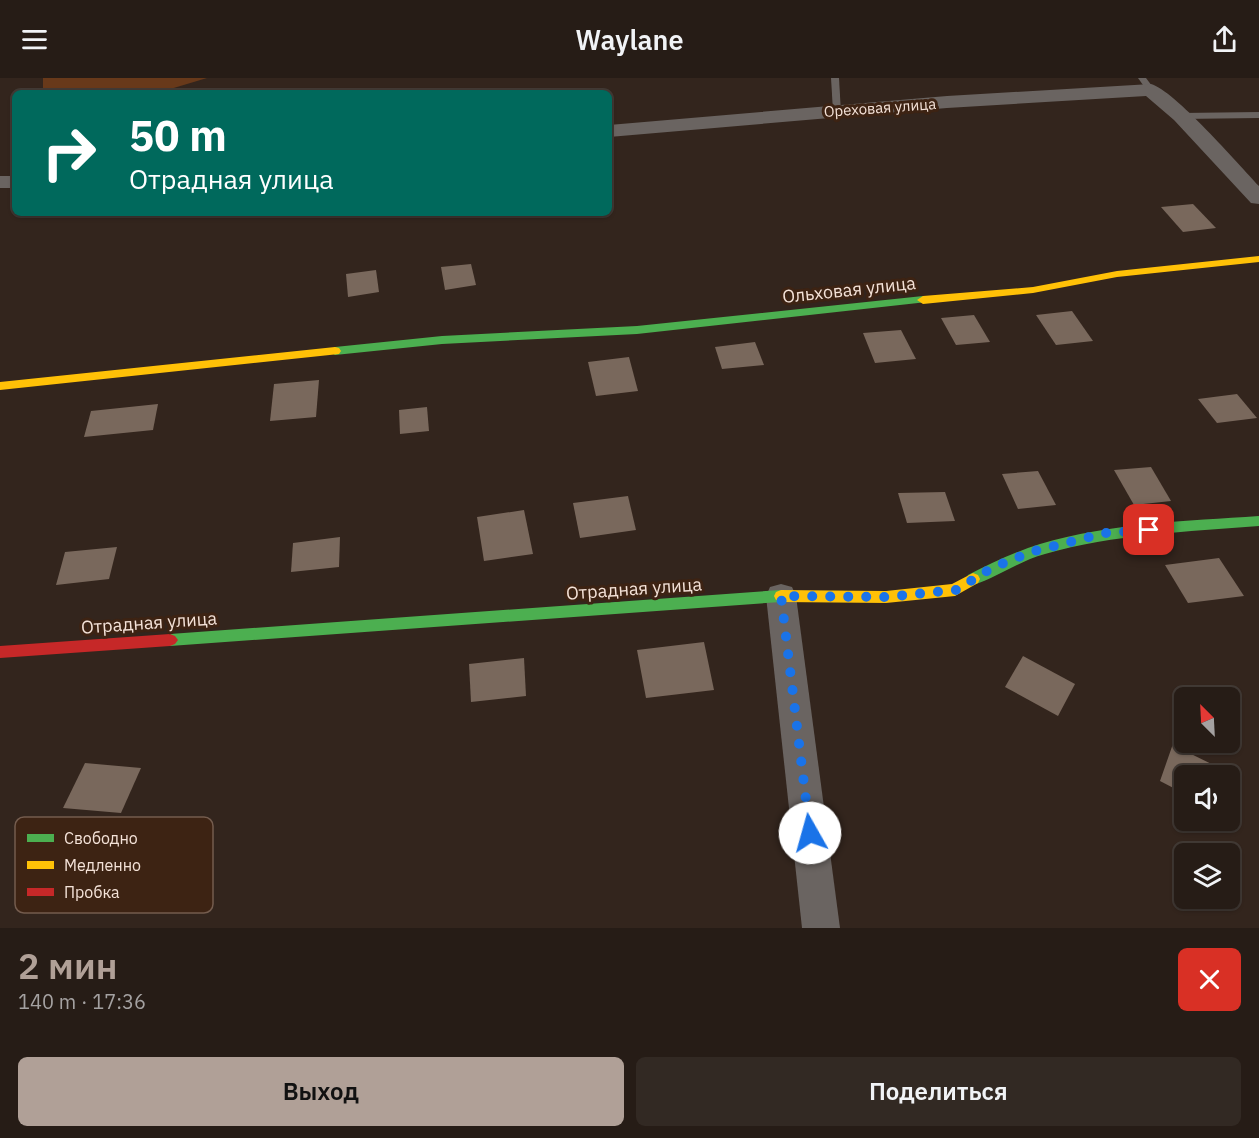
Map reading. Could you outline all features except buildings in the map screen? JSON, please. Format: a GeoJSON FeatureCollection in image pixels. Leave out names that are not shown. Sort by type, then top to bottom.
{"type":"FeatureCollection","features":[{"type":"Feature","properties":{"kind":"street","name":"Ореховая улица"},"geometry":{"type":"LineString","coordinates":[[612,131],[1069,94],[1146,84]]}},
{"type":"Feature","properties":{"kind":"street"},"geometry":{"type":"LineString","coordinates":[[1146,84],[1181,116],[1259,198]]}},
{"type":"Feature","properties":{"kind":"street","name":"Ольховая улица"},"geometry":{"type":"LineString","coordinates":[[0,386],[442,340],[637,330],[1033,290],[1117,274],[1259,259]]}},
{"type":"Feature","properties":{"kind":"street","name":"Отрадная улица"},"geometry":{"type":"LineString","coordinates":[[0,652],[781,596],[886,597],[956,590],[992,568],[1031,552],[1105,533],[1259,522]]}},
{"type":"Feature","properties":{"kind":"street"},"geometry":{"type":"LineString","coordinates":[[781,596],[821,928]]}},
{"type":"Feature","properties":{"kind":"lane"},"geometry":{"type":"LineString","coordinates":[[834,78],[838,111]]}},
{"type":"Feature","properties":{"kind":"lane"},"geometry":{"type":"LineString","coordinates":[[1181,116],[1259,115]]}},
{"type":"Feature","properties":{"kind":"shaded area"},"geometry":{"type":"Polygon","coordinates":[[[43,78],[207,78],[167,90],[43,90],[43,78]]]}},
{"type":"Feature","properties":{"kind":"traffic: fast"},"geometry":{"type":"LineString","coordinates":[[335,351],[442,340],[637,330],[923,300]]}},
{"type":"Feature","properties":{"kind":"traffic: fast"},"geometry":{"type":"LineString","coordinates":[[973,579],[1006,562],[1076,540],[1149,529],[1259,521]]}},
{"type":"Feature","properties":{"kind":"traffic: fast"},"geometry":{"type":"LineString","coordinates":[[170,640],[781,596]]}},
{"type":"Feature","properties":{"kind":"traffic: slow"},"geometry":{"type":"LineString","coordinates":[[923,300],[1033,290],[1117,274],[1259,259]]}},
{"type":"Feature","properties":{"kind":"traffic: slow"},"geometry":{"type":"LineString","coordinates":[[0,386],[335,351]]}},
{"type":"Feature","properties":{"kind":"traffic: slow"},"geometry":{"type":"LineString","coordinates":[[781,596],[886,597],[955,590],[973,579]]}},
{"type":"Feature","properties":{"kind":"traffic: jam"},"geometry":{"type":"LineString","coordinates":[[0,652],[170,640]]}},
{"type":"Feature","properties":{"kind":"route"},"geometry":{"type":"LineString","coordinates":[[810,833],[781,596],[886,597],[956,590],[992,568],[1031,552],[1105,533],[1149,530]]}}]}
